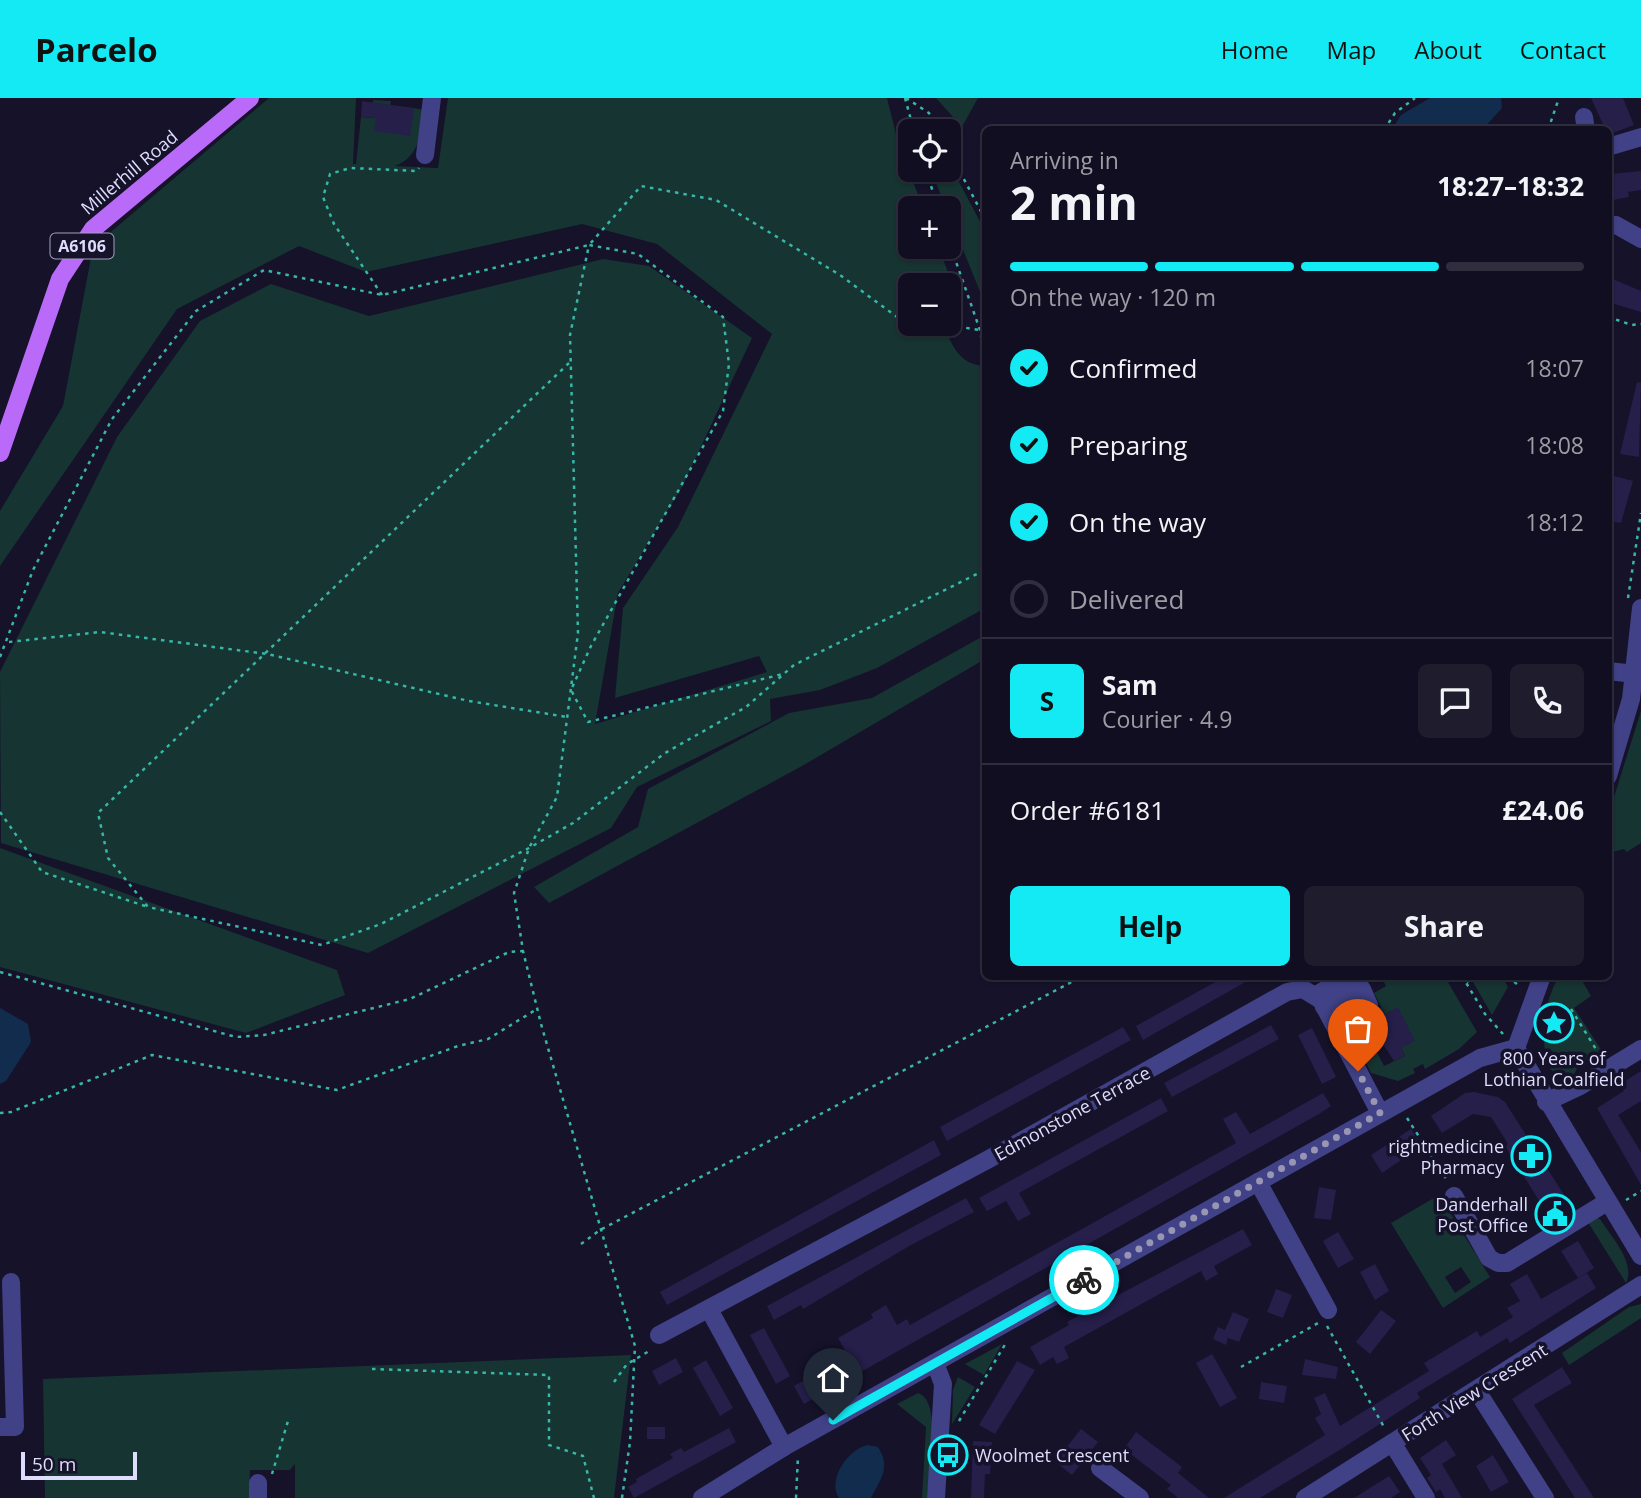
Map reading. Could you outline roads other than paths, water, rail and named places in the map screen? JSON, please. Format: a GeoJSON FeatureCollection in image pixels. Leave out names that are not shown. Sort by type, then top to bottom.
{"type":"FeatureCollection","features":[{"type":"Feature","properties":{"kind":"main road","name":"Millerhill Road"},"geometry":{"type":"LineString","coordinates":[[0,453],[60,279],[93,229],[250,98]]}},
{"type":"Feature","properties":{"kind":"street"},"geometry":{"type":"LineString","coordinates":[[425,156],[432,98]]}},
{"type":"Feature","properties":{"kind":"street"},"geometry":{"type":"LineString","coordinates":[[1612,146],[1641,137]]}},
{"type":"Feature","properties":{"kind":"street"},"geometry":{"type":"LineString","coordinates":[[1612,226],[1616,225],[1641,239]]}},
{"type":"Feature","properties":{"kind":"street"},"geometry":{"type":"LineString","coordinates":[[1612,764],[1625,727],[1635,674],[1641,608]]}},
{"type":"Feature","properties":{"kind":"street"},"geometry":{"type":"LineString","coordinates":[[1612,671],[1635,674]]}},
{"type":"Feature","properties":{"kind":"street"},"geometry":{"type":"LineString","coordinates":[[1320,1001],[1344,980]]}},
{"type":"Feature","properties":{"kind":"street"},"geometry":{"type":"LineString","coordinates":[[1541,980],[1516,1048],[1546,1102],[1641,1256]]}},
{"type":"Feature","properties":{"kind":"street","name":"Edmonstone Terrace"},"geometry":{"type":"LineString","coordinates":[[659,1335],[710,1311],[989,1159],[1287,992],[1303,989],[1320,1001]]}},
{"type":"Feature","properties":{"kind":"street"},"geometry":{"type":"LineString","coordinates":[[1320,1001],[1362,989],[1369,1005]]}},
{"type":"Feature","properties":{"kind":"street"},"geometry":{"type":"LineString","coordinates":[[1320,1001],[1380,1113]]}},
{"type":"Feature","properties":{"kind":"street"},"geometry":{"type":"LineString","coordinates":[[702,1498],[792,1443],[1380,1113],[1487,1054],[1516,1048]]}},
{"type":"Feature","properties":{"kind":"street"},"geometry":{"type":"LineString","coordinates":[[1546,1102],[1578,1087],[1641,1049]]}},
{"type":"Feature","properties":{"kind":"street"},"geometry":{"type":"LineString","coordinates":[[1258,1182],[1327,1313]]}},
{"type":"Feature","properties":{"kind":"street"},"geometry":{"type":"LineString","coordinates":[[1452,1190],[1489,1258],[1498,1263],[1507,1262],[1607,1202]]}},
{"type":"Feature","properties":{"kind":"street"},"geometry":{"type":"LineString","coordinates":[[7,1427],[11,1282]]}},
{"type":"Feature","properties":{"kind":"street","name":"Forth View Crescent"},"geometry":{"type":"LineString","coordinates":[[1305,1498],[1641,1285]]}},
{"type":"Feature","properties":{"kind":"street"},"geometry":{"type":"LineString","coordinates":[[710,1311],[792,1443]]}},
{"type":"Feature","properties":{"kind":"street"},"geometry":{"type":"LineString","coordinates":[[935,1363],[943,1384],[936,1498]]}},
{"type":"Feature","properties":{"kind":"street"},"geometry":{"type":"LineString","coordinates":[[1477,1391],[1545,1498]]}},
{"type":"Feature","properties":{"kind":"street"},"geometry":{"type":"LineString","coordinates":[[1392,1444],[1426,1498]]}},
{"type":"Feature","properties":{"kind":"street"},"geometry":{"type":"LineString","coordinates":[[1100,1469],[1140,1498]]}},
{"type":"Feature","properties":{"kind":"water"},"geometry":{"type":"Polygon","coordinates":[[[1430,98],[1501,98],[1502,108],[1486,126],[1394,126],[1401,115],[1430,98]]]}},
{"type":"Feature","properties":{"kind":"water"},"geometry":{"type":"Polygon","coordinates":[[[0,1008],[28,1024],[31,1042],[6,1081],[0,1084],[0,1008]]]}},
{"type":"Feature","properties":{"kind":"water"},"geometry":{"type":"Polygon","coordinates":[[[867,1445],[878,1447],[884,1461],[878,1485],[871,1498],[839,1498],[836,1482],[841,1466],[853,1453],[867,1445]]]}},
{"type":"Feature","properties":{"kind":"place","name":"800 Years of Lothian Coalfield"},"geometry":{"type":"Point","coordinates":[1554,1023]}},
{"type":"Feature","properties":{"kind":"place","name":"rightmedicine Pharmacy"},"geometry":{"type":"Point","coordinates":[1531,1156]}},
{"type":"Feature","properties":{"kind":"place","name":"Danderhall Post Office"},"geometry":{"type":"Point","coordinates":[1555,1214]}},
{"type":"Feature","properties":{"kind":"place","name":"Woolmet Crescent"},"geometry":{"type":"Point","coordinates":[948,1455]}}]}
